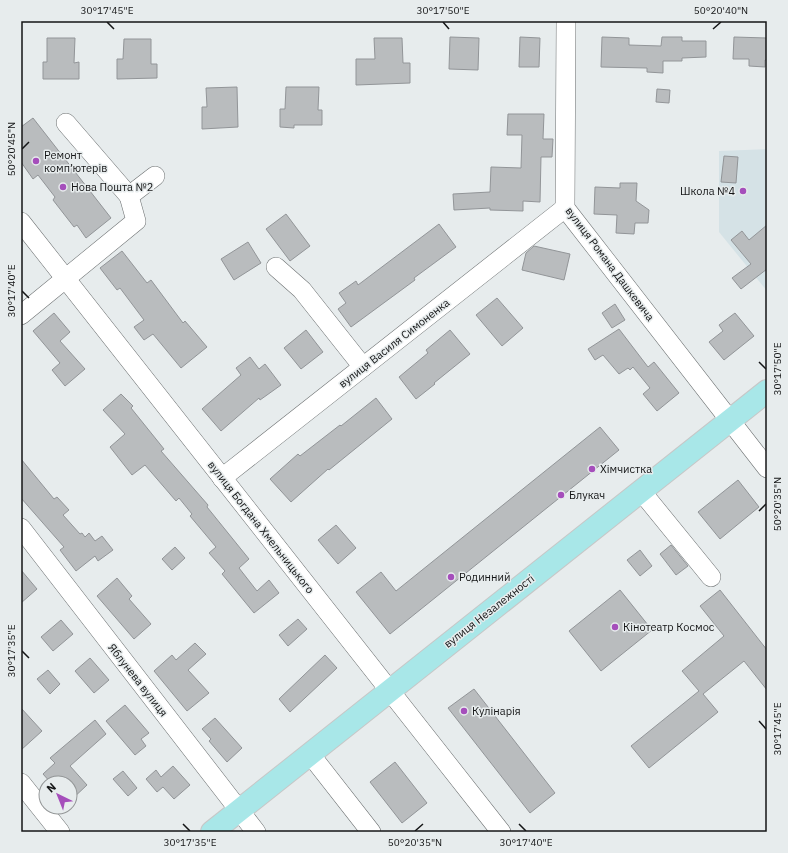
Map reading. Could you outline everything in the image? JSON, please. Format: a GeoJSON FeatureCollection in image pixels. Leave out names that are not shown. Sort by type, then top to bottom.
{"type":"FeatureCollection","features":[{"type":"Feature","properties":{"kind":"main road","name":"вулиця Незалежності"},"geometry":{"type":"LineString","coordinates":[[212,832],[767,391]]}},
{"type":"Feature","properties":{"kind":"street","name":"вулиця Романа Дашкевича"},"geometry":{"type":"LineString","coordinates":[[566,21],[565,208],[767,468]]}},
{"type":"Feature","properties":{"kind":"street"},"geometry":{"type":"LineString","coordinates":[[21,315],[136,221],[129,196],[66,123]]}},
{"type":"Feature","properties":{"kind":"street"},"geometry":{"type":"LineString","coordinates":[[129,196],[155,176]]}},
{"type":"Feature","properties":{"kind":"street","name":"вулиця Василя Симоненка"},"geometry":{"type":"LineString","coordinates":[[222,478],[565,208]]}},
{"type":"Feature","properties":{"kind":"street","name":"вулиця Богдана Хмельницького"},"geometry":{"type":"LineString","coordinates":[[21,222],[501,832]]}},
{"type":"Feature","properties":{"kind":"street"},"geometry":{"type":"LineString","coordinates":[[276,267],[302,290],[362,367]]}},
{"type":"Feature","properties":{"kind":"street"},"geometry":{"type":"LineString","coordinates":[[641,491],[711,577]]}},
{"type":"Feature","properties":{"kind":"street","name":"Яблунева вулиця"},"geometry":{"type":"LineString","coordinates":[[21,528],[256,832]]}},
{"type":"Feature","properties":{"kind":"street"},"geometry":{"type":"LineString","coordinates":[[310,754],[371,832]]}},
{"type":"Feature","properties":{"kind":"street"},"geometry":{"type":"LineString","coordinates":[[21,783],[60,832]]}},
{"type":"Feature","properties":{"kind":"shaded area","name":"Школа №4"},"geometry":{"type":"Polygon","coordinates":[[[767,149],[767,291],[719,232],[719,151],[767,149]]]}},
{"type":"Feature","properties":{"kind":"building"},"geometry":{"type":"Polygon","coordinates":[[[450,37],[479,38],[478,70],[449,69],[450,37]]]}},
{"type":"Feature","properties":{"kind":"building"},"geometry":{"type":"Polygon","coordinates":[[[520,37],[540,38],[539,67],[519,67],[520,37]]]}},
{"type":"Feature","properties":{"kind":"building"},"geometry":{"type":"Polygon","coordinates":[[[602,37],[629,38],[629,45],[661,46],[662,37],[682,37],[682,41],[706,41],[706,57],[682,58],[682,61],[663,61],[663,73],[647,72],[647,68],[601,67],[602,37]]]}},
{"type":"Feature","properties":{"kind":"building"},"geometry":{"type":"Polygon","coordinates":[[[734,37],[767,38],[767,60],[765,60],[765,67],[749,66],[749,59],[733,59],[734,37]]]}},
{"type":"Feature","properties":{"kind":"building"},"geometry":{"type":"Polygon","coordinates":[[[47,38],[75,38],[74,63],[79,62],[79,79],[43,79],[43,62],[47,62],[47,38]]]}},
{"type":"Feature","properties":{"kind":"building"},"geometry":{"type":"Polygon","coordinates":[[[374,38],[402,38],[403,63],[410,63],[410,83],[356,85],[356,59],[375,59],[374,38]]]}},
{"type":"Feature","properties":{"kind":"building"},"geometry":{"type":"Polygon","coordinates":[[[124,39],[151,39],[151,64],[157,64],[157,78],[117,79],[117,59],[123,59],[124,39]]]}},
{"type":"Feature","properties":{"kind":"building"},"geometry":{"type":"Polygon","coordinates":[[[237,87],[238,127],[202,129],[202,107],[207,107],[206,88],[237,87]]]}},
{"type":"Feature","properties":{"kind":"building"},"geometry":{"type":"Polygon","coordinates":[[[286,87],[319,87],[318,110],[322,110],[322,125],[294,125],[294,128],[280,127],[280,109],[285,109],[286,87]]]}},
{"type":"Feature","properties":{"kind":"building"},"geometry":{"type":"Polygon","coordinates":[[[657,89],[670,90],[669,103],[656,102],[657,89]]]}},
{"type":"Feature","properties":{"kind":"building"},"geometry":{"type":"Polygon","coordinates":[[[508,114],[544,114],[543,139],[553,139],[552,157],[541,157],[540,202],[523,201],[523,211],[490,210],[490,208],[454,210],[453,194],[490,192],[491,167],[521,168],[522,135],[507,135],[508,114]]]}},
{"type":"Feature","properties":{"kind":"building"},"geometry":{"type":"Polygon","coordinates":[[[33,118],[111,218],[86,238],[77,225],[74,227],[53,200],[55,197],[38,175],[33,179],[21,162],[21,127],[33,118]]]}},
{"type":"Feature","properties":{"kind":"building"},"geometry":{"type":"Polygon","coordinates":[[[724,156],[738,157],[736,183],[721,182],[724,156]]]}},
{"type":"Feature","properties":{"kind":"building"},"geometry":{"type":"Polygon","coordinates":[[[620,183],[637,183],[636,201],[649,210],[648,223],[635,223],[634,234],[616,233],[617,215],[594,214],[595,187],[620,188],[620,183]]]}},
{"type":"Feature","properties":{"kind":"building"},"geometry":{"type":"Polygon","coordinates":[[[286,214],[310,246],[290,261],[266,229],[286,214]]]}},
{"type":"Feature","properties":{"kind":"building"},"geometry":{"type":"Polygon","coordinates":[[[439,224],[456,247],[414,278],[415,280],[351,327],[338,309],[346,303],[339,293],[356,281],[358,285],[439,224]]]}},
{"type":"Feature","properties":{"kind":"building"},"geometry":{"type":"Polygon","coordinates":[[[767,225],[767,269],[741,289],[732,278],[751,264],[731,240],[742,231],[749,240],[767,225]]]}},
{"type":"Feature","properties":{"kind":"building"},"geometry":{"type":"Polygon","coordinates":[[[248,242],[261,263],[234,280],[221,259],[248,242]]]}},
{"type":"Feature","properties":{"kind":"building"},"geometry":{"type":"Polygon","coordinates":[[[534,246],[570,254],[564,280],[522,270],[526,253],[534,246]]]}},
{"type":"Feature","properties":{"kind":"building"},"geometry":{"type":"Polygon","coordinates":[[[122,251],[147,283],[151,280],[183,323],[185,321],[207,347],[181,368],[153,334],[144,340],[134,327],[144,320],[120,288],[117,290],[100,268],[122,251]]]}},
{"type":"Feature","properties":{"kind":"building"},"geometry":{"type":"Polygon","coordinates":[[[497,298],[523,328],[502,346],[476,315],[497,298]]]}},
{"type":"Feature","properties":{"kind":"building"},"geometry":{"type":"Polygon","coordinates":[[[615,304],[625,320],[612,328],[602,313],[615,304]]]}},
{"type":"Feature","properties":{"kind":"building"},"geometry":{"type":"Polygon","coordinates":[[[54,313],[70,332],[60,341],[85,369],[65,386],[52,370],[60,363],[33,331],[54,313]]]}},
{"type":"Feature","properties":{"kind":"building"},"geometry":{"type":"Polygon","coordinates":[[[735,313],[754,336],[724,360],[709,342],[723,331],[719,325],[735,313]]]}},
{"type":"Feature","properties":{"kind":"building"},"geometry":{"type":"Polygon","coordinates":[[[619,329],[648,367],[654,362],[679,393],[657,411],[643,394],[650,388],[633,367],[630,370],[628,368],[619,374],[603,355],[595,360],[588,349],[619,329]]]}},
{"type":"Feature","properties":{"kind":"building"},"geometry":{"type":"Polygon","coordinates":[[[306,330],[323,352],[301,369],[284,348],[306,330]]]}},
{"type":"Feature","properties":{"kind":"building"},"geometry":{"type":"Polygon","coordinates":[[[450,330],[470,354],[416,399],[399,377],[428,353],[426,350],[450,330]]]}},
{"type":"Feature","properties":{"kind":"building"},"geometry":{"type":"Polygon","coordinates":[[[250,357],[259,369],[265,364],[281,385],[260,400],[259,398],[221,431],[202,409],[241,375],[236,368],[250,357]]]}},
{"type":"Feature","properties":{"kind":"building"},"geometry":{"type":"Polygon","coordinates":[[[121,394],[133,406],[131,408],[164,449],[161,451],[208,505],[207,507],[249,559],[239,568],[257,591],[269,580],[279,593],[254,613],[222,574],[225,571],[209,553],[216,547],[190,516],[192,514],[179,498],[176,501],[145,465],[132,475],[110,447],[125,434],[103,410],[121,394]]]}},
{"type":"Feature","properties":{"kind":"building"},"geometry":{"type":"Polygon","coordinates":[[[376,398],[392,419],[329,470],[328,469],[291,502],[270,479],[298,454],[300,456],[376,398]]]}},
{"type":"Feature","properties":{"kind":"building"},"geometry":{"type":"Polygon","coordinates":[[[600,427],[619,450],[390,634],[356,592],[381,572],[396,591],[600,427]]]}},
{"type":"Feature","properties":{"kind":"building"},"geometry":{"type":"Polygon","coordinates":[[[21,459],[54,499],[57,497],[69,510],[63,515],[80,534],[82,533],[85,537],[89,533],[95,541],[102,536],[113,550],[98,561],[95,556],[76,571],[60,550],[64,547],[21,498],[21,459]]]}},
{"type":"Feature","properties":{"kind":"building"},"geometry":{"type":"Polygon","coordinates":[[[738,480],[759,507],[720,539],[698,512],[738,480]]]}},
{"type":"Feature","properties":{"kind":"building"},"geometry":{"type":"Polygon","coordinates":[[[336,525],[356,548],[338,564],[318,540],[336,525]]]}},
{"type":"Feature","properties":{"kind":"building"},"geometry":{"type":"Polygon","coordinates":[[[671,545],[688,566],[676,575],[660,554],[671,545]]]}},
{"type":"Feature","properties":{"kind":"building"},"geometry":{"type":"Polygon","coordinates":[[[175,547],[185,558],[172,570],[162,559],[175,547]]]}},
{"type":"Feature","properties":{"kind":"building"},"geometry":{"type":"Polygon","coordinates":[[[640,550],[652,566],[640,576],[627,560],[640,550]]]}},
{"type":"Feature","properties":{"kind":"building"},"geometry":{"type":"Polygon","coordinates":[[[21,570],[37,589],[21,603],[21,570]]]}},
{"type":"Feature","properties":{"kind":"building"},"geometry":{"type":"Polygon","coordinates":[[[117,578],[132,596],[129,599],[151,624],[134,639],[97,596],[117,578]]]}},
{"type":"Feature","properties":{"kind":"building"},"geometry":{"type":"Polygon","coordinates":[[[620,590],[652,630],[601,671],[569,631],[620,590]]]}},
{"type":"Feature","properties":{"kind":"building"},"geometry":{"type":"Polygon","coordinates":[[[720,590],[767,650],[767,690],[744,661],[703,694],[718,712],[649,768],[631,746],[699,691],[682,671],[724,636],[700,606],[720,590]]]}},
{"type":"Feature","properties":{"kind":"building"},"geometry":{"type":"Polygon","coordinates":[[[298,619],[307,629],[288,646],[279,635],[298,619]]]}},
{"type":"Feature","properties":{"kind":"building"},"geometry":{"type":"Polygon","coordinates":[[[61,620],[73,634],[53,651],[41,637],[61,620]]]}},
{"type":"Feature","properties":{"kind":"building"},"geometry":{"type":"Polygon","coordinates":[[[195,643],[206,654],[188,670],[209,693],[187,711],[154,671],[172,655],[176,660],[195,643]]]}},
{"type":"Feature","properties":{"kind":"building"},"geometry":{"type":"Polygon","coordinates":[[[325,655],[337,668],[290,712],[279,699],[325,655]]]}},
{"type":"Feature","properties":{"kind":"building"},"geometry":{"type":"Polygon","coordinates":[[[90,658],[109,680],[94,693],[75,671],[90,658]]]}},
{"type":"Feature","properties":{"kind":"building"},"geometry":{"type":"Polygon","coordinates":[[[48,670],[60,684],[50,694],[37,679],[48,670]]]}},
{"type":"Feature","properties":{"kind":"building"},"geometry":{"type":"Polygon","coordinates":[[[474,689],[555,793],[530,813],[448,708],[474,689]]]}},
{"type":"Feature","properties":{"kind":"building"},"geometry":{"type":"Polygon","coordinates":[[[125,705],[149,733],[141,739],[146,746],[135,755],[106,721],[125,705]]]}},
{"type":"Feature","properties":{"kind":"building"},"geometry":{"type":"Polygon","coordinates":[[[21,708],[42,731],[21,750],[21,708]]]}},
{"type":"Feature","properties":{"kind":"building"},"geometry":{"type":"Polygon","coordinates":[[[215,718],[242,748],[227,762],[209,741],[211,739],[202,729],[215,718]]]}},
{"type":"Feature","properties":{"kind":"building"},"geometry":{"type":"Polygon","coordinates":[[[95,720],[106,734],[70,766],[87,785],[78,793],[78,775],[43,774],[55,763],[50,758],[95,720]]]}},
{"type":"Feature","properties":{"kind":"building"},"geometry":{"type":"Polygon","coordinates":[[[395,762],[427,803],[402,823],[370,782],[395,762]]]}},
{"type":"Feature","properties":{"kind":"building"},"geometry":{"type":"Polygon","coordinates":[[[173,766],[190,785],[174,799],[163,787],[157,792],[146,779],[156,770],[161,777],[173,766]]]}},
{"type":"Feature","properties":{"kind":"building"},"geometry":{"type":"Polygon","coordinates":[[[123,771],[137,788],[128,796],[113,779],[123,771]]]}},
{"type":"Feature","properties":{"kind":"place","name":"Ремонт комп’ютерів"},"geometry":{"type":"Point","coordinates":[36,161]}},
{"type":"Feature","properties":{"kind":"place","name":"Нова Пошта №2"},"geometry":{"type":"Point","coordinates":[63,187]}},
{"type":"Feature","properties":{"kind":"place","name":"Школа №4"},"geometry":{"type":"Point","coordinates":[743,191]}},
{"type":"Feature","properties":{"kind":"place","name":"Хімчистка"},"geometry":{"type":"Point","coordinates":[592,469]}},
{"type":"Feature","properties":{"kind":"place","name":"Блукач"},"geometry":{"type":"Point","coordinates":[561,495]}},
{"type":"Feature","properties":{"kind":"place","name":"Родинний"},"geometry":{"type":"Point","coordinates":[451,577]}},
{"type":"Feature","properties":{"kind":"place","name":"Кінотеатр Космос"},"geometry":{"type":"Point","coordinates":[615,627]}},
{"type":"Feature","properties":{"kind":"place","name":"Кулінарія"},"geometry":{"type":"Point","coordinates":[464,711]}}]}
